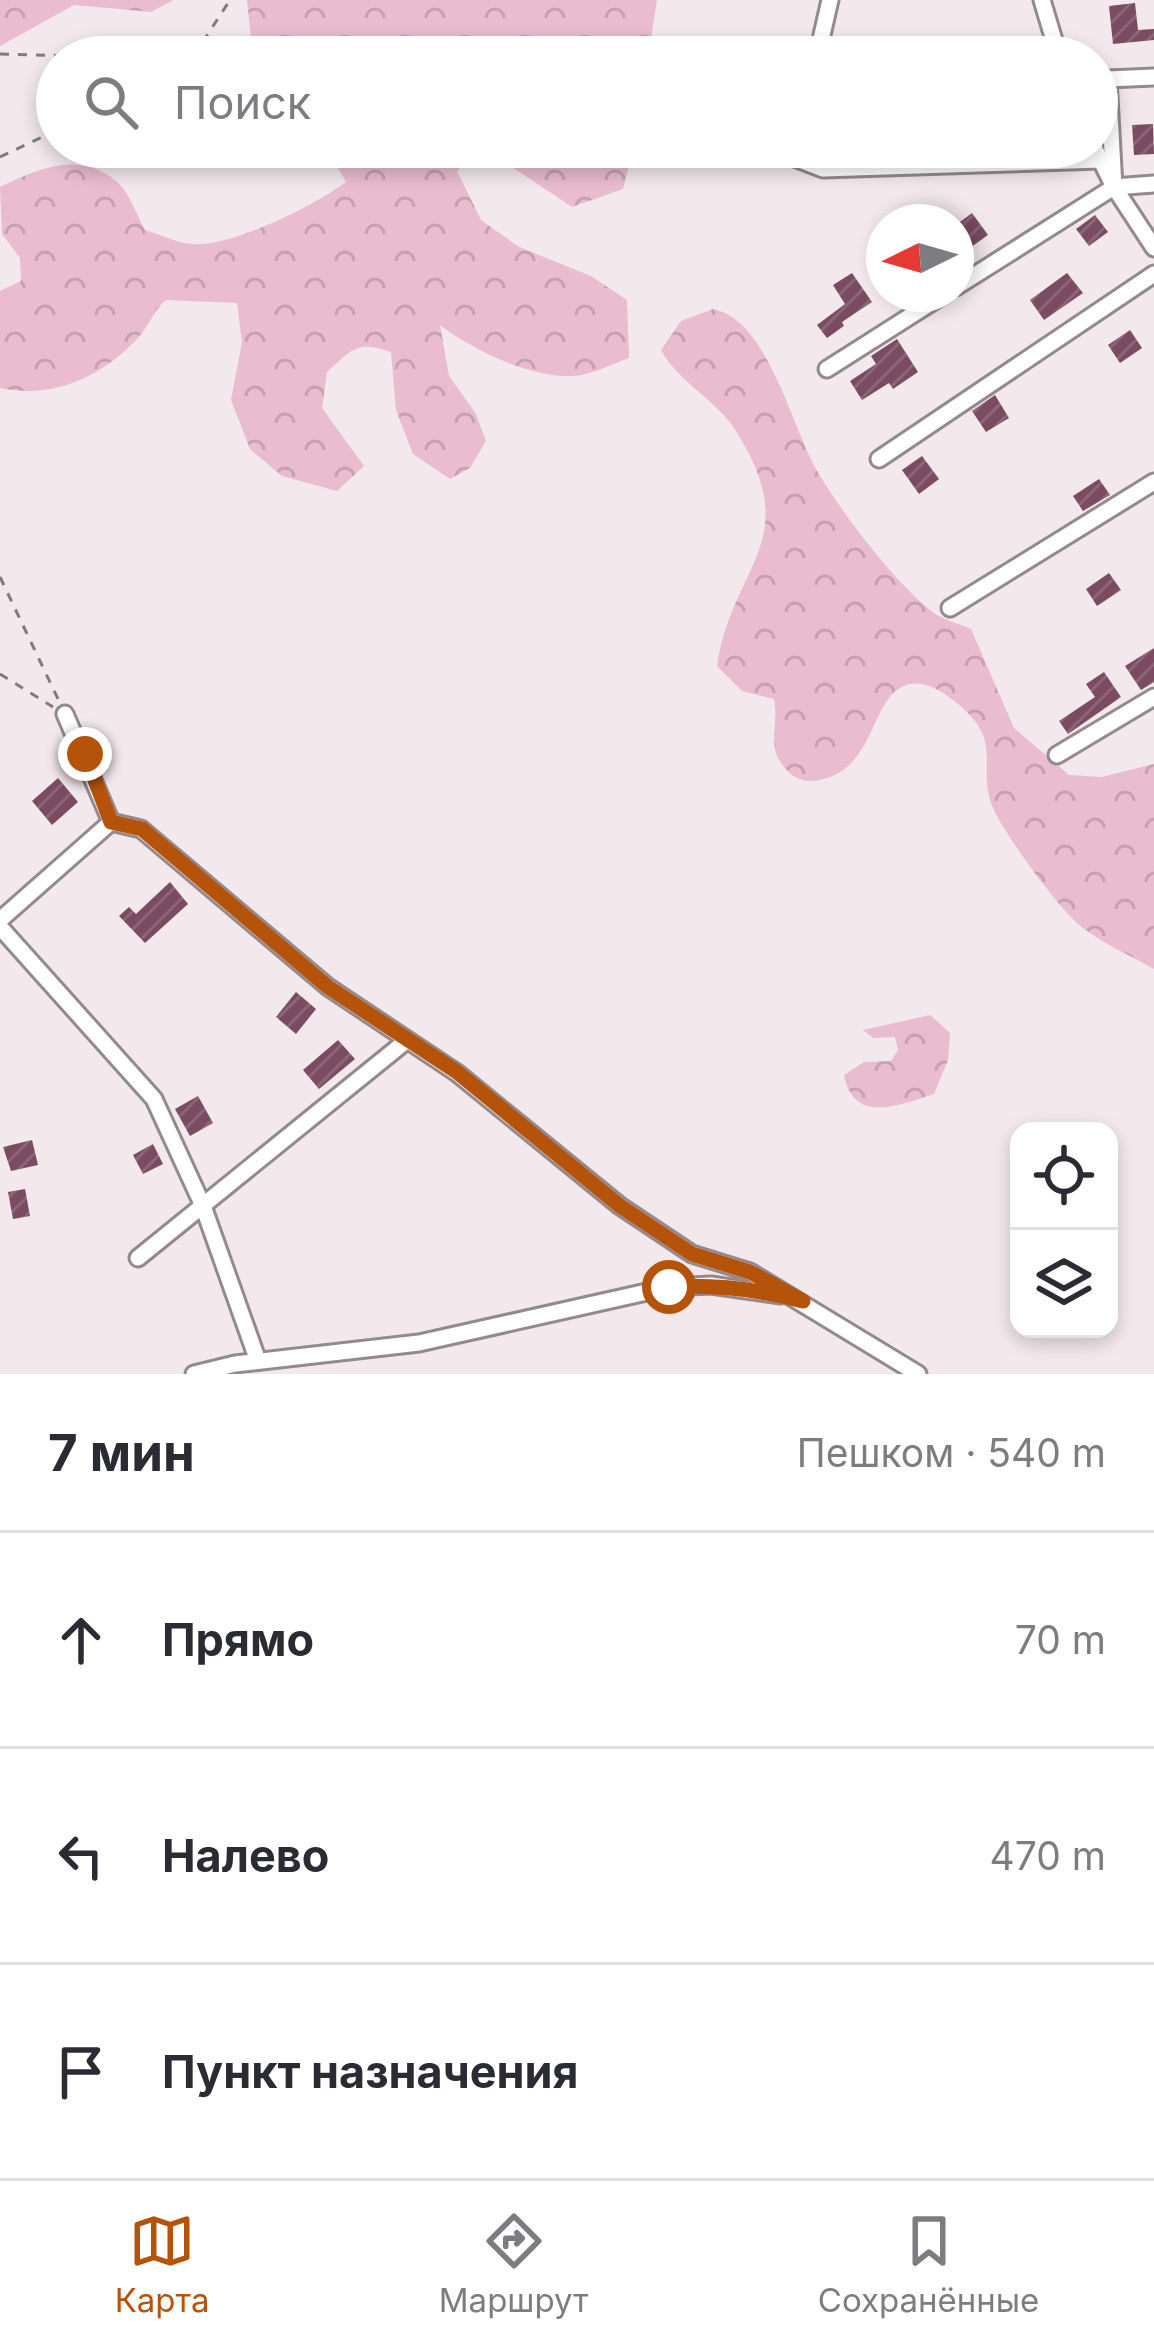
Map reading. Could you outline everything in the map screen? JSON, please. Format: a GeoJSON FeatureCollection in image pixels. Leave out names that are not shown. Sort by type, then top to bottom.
{"type":"FeatureCollection","features":[{"type":"Feature","properties":{"kind":"street"},"geometry":{"type":"LineString","coordinates":[[822,36],[830,0]]}},
{"type":"Feature","properties":{"kind":"street"},"geometry":{"type":"LineString","coordinates":[[1042,0],[1053,36]]}},
{"type":"Feature","properties":{"kind":"street"},"geometry":{"type":"LineString","coordinates":[[1118,79],[1154,77]]}},
{"type":"Feature","properties":{"kind":"street"},"geometry":{"type":"LineString","coordinates":[[1104,168],[1154,248]]}},
{"type":"Feature","properties":{"kind":"street"},"geometry":{"type":"LineString","coordinates":[[1113,168],[1114,187]]}},
{"type":"Feature","properties":{"kind":"street"},"geometry":{"type":"LineString","coordinates":[[974,276],[1114,187],[1154,184]]}},
{"type":"Feature","properties":{"kind":"street"},"geometry":{"type":"LineString","coordinates":[[879,459],[1154,274]]}},
{"type":"Feature","properties":{"kind":"street"},"geometry":{"type":"LineString","coordinates":[[827,369],[917,312]]}},
{"type":"Feature","properties":{"kind":"street"},"geometry":{"type":"LineString","coordinates":[[950,608],[1154,482]]}},
{"type":"Feature","properties":{"kind":"street"},"geometry":{"type":"LineString","coordinates":[[1057,755],[1154,697]]}},
{"type":"Feature","properties":{"kind":"street"},"geometry":{"type":"LineString","coordinates":[[65,714],[111,822]]}},
{"type":"Feature","properties":{"kind":"street"},"geometry":{"type":"LineString","coordinates":[[111,822],[0,924],[154,1099],[203,1206],[258,1361]]}},
{"type":"Feature","properties":{"kind":"street"},"geometry":{"type":"LineString","coordinates":[[111,822],[142,829],[328,987],[457,1072],[620,1206],[692,1254],[750,1272],[803,1301],[918,1374]]}},
{"type":"Feature","properties":{"kind":"street"},"geometry":{"type":"LineString","coordinates":[[138,1258],[406,1040]]}},
{"type":"Feature","properties":{"kind":"street"},"geometry":{"type":"LineString","coordinates":[[194,1374],[258,1361],[418,1343],[669,1287],[758,1289],[803,1301]]}},
{"type":"Feature","properties":{"kind":"path"},"geometry":{"type":"LineString","coordinates":[[207,36],[230,0]]}},
{"type":"Feature","properties":{"kind":"path"},"geometry":{"type":"LineString","coordinates":[[0,54],[36,55]]}},
{"type":"Feature","properties":{"kind":"path"},"geometry":{"type":"LineString","coordinates":[[0,157],[36,140]]}},
{"type":"Feature","properties":{"kind":"path"},"geometry":{"type":"LineString","coordinates":[[0,578],[65,714]]}},
{"type":"Feature","properties":{"kind":"path"},"geometry":{"type":"LineString","coordinates":[[0,674],[65,714]]}},
{"type":"Feature","properties":{"kind":"green space"},"geometry":{"type":"Polygon","coordinates":[[[0,0],[173,0],[151,12],[74,5],[0,46],[0,0]]]}},
{"type":"Feature","properties":{"kind":"green space"},"geometry":{"type":"Polygon","coordinates":[[[247,0],[657,0],[651,36],[251,36],[247,0]]]}},
{"type":"Feature","properties":{"kind":"green space"},"geometry":{"type":"Polygon","coordinates":[[[92,168],[121,185],[145,230],[184,243],[207,243],[271,223],[346,182],[338,168],[460,168],[457,171],[481,220],[519,247],[591,276],[627,300],[629,358],[581,375],[539,372],[485,353],[440,325],[449,376],[476,414],[486,441],[470,468],[450,479],[413,454],[396,410],[391,352],[356,349],[327,372],[322,408],[364,466],[337,491],[282,476],[250,449],[231,400],[242,342],[237,303],[166,300],[138,338],[92,374],[57,388],[0,388],[0,291],[21,281],[20,258],[2,234],[0,187],[43,169],[92,168]]]}},
{"type":"Feature","properties":{"kind":"green space"},"geometry":{"type":"Polygon","coordinates":[[[514,168],[628,168],[623,189],[572,207],[514,168]]]}},
{"type":"Feature","properties":{"kind":"green space"},"geometry":{"type":"Polygon","coordinates":[[[713,309],[732,317],[764,354],[819,474],[873,550],[922,604],[971,629],[1014,728],[1069,775],[1102,777],[1154,764],[1154,969],[1083,928],[1047,888],[991,803],[980,729],[938,690],[923,684],[900,688],[882,709],[858,755],[830,777],[803,780],[781,763],[775,747],[774,699],[742,691],[717,666],[725,631],[765,527],[765,500],[756,469],[728,420],[661,350],[681,321],[713,309]]]}},
{"type":"Feature","properties":{"kind":"green space"},"geometry":{"type":"Polygon","coordinates":[[[930,1015],[950,1033],[948,1060],[934,1094],[880,1107],[857,1101],[844,1075],[864,1062],[891,1061],[898,1050],[895,1037],[873,1038],[863,1030],[930,1015]]]}},
{"type":"Feature","properties":{"kind":"building"},"geometry":{"type":"Polygon","coordinates":[[[1135,3],[1138,30],[1154,29],[1154,40],[1118,44],[1118,36],[1112,36],[1109,6],[1135,3]]]}},
{"type":"Feature","properties":{"kind":"building"},"geometry":{"type":"Polygon","coordinates":[[[1153,124],[1154,154],[1134,155],[1132,125],[1153,124]]]}},
{"type":"Feature","properties":{"kind":"building"},"geometry":{"type":"Polygon","coordinates":[[[1095,215],[1108,232],[1089,246],[1076,229],[1095,215]]]}},
{"type":"Feature","properties":{"kind":"building"},"geometry":{"type":"Polygon","coordinates":[[[974,216],[988,235],[974,245],[974,216]]]}},
{"type":"Feature","properties":{"kind":"building"},"geometry":{"type":"Polygon","coordinates":[[[852,273],[866,293],[866,306],[827,338],[817,325],[845,304],[833,285],[852,273]]]}},
{"type":"Feature","properties":{"kind":"building"},"geometry":{"type":"Polygon","coordinates":[[[1067,273],[1083,293],[1044,320],[1030,300],[1067,273]]]}},
{"type":"Feature","properties":{"kind":"building"},"geometry":{"type":"Polygon","coordinates":[[[1130,330],[1142,348],[1120,363],[1108,345],[1130,330]]]}},
{"type":"Feature","properties":{"kind":"building"},"geometry":{"type":"Polygon","coordinates":[[[897,339],[918,372],[893,389],[889,383],[862,400],[850,381],[876,364],[871,356],[897,339]]]}},
{"type":"Feature","properties":{"kind":"building"},"geometry":{"type":"Polygon","coordinates":[[[995,395],[1009,418],[986,432],[972,411],[995,395]]]}},
{"type":"Feature","properties":{"kind":"building"},"geometry":{"type":"Polygon","coordinates":[[[922,456],[939,479],[919,494],[902,470],[922,456]]]}},
{"type":"Feature","properties":{"kind":"building"},"geometry":{"type":"Polygon","coordinates":[[[1099,479],[1110,495],[1083,511],[1073,496],[1099,479]]]}},
{"type":"Feature","properties":{"kind":"building"},"geometry":{"type":"Polygon","coordinates":[[[1109,573],[1121,590],[1097,606],[1086,589],[1109,573]]]}},
{"type":"Feature","properties":{"kind":"building"},"geometry":{"type":"Polygon","coordinates":[[[1154,648],[1154,682],[1141,690],[1125,666],[1154,648]]]}},
{"type":"Feature","properties":{"kind":"building"},"geometry":{"type":"Polygon","coordinates":[[[1104,672],[1121,697],[1068,734],[1059,721],[1095,697],[1086,684],[1104,672]]]}},
{"type":"Feature","properties":{"kind":"building"},"geometry":{"type":"Polygon","coordinates":[[[58,778],[78,802],[52,825],[32,801],[58,778]]]}},
{"type":"Feature","properties":{"kind":"building"},"geometry":{"type":"Polygon","coordinates":[[[170,882],[188,904],[145,943],[119,916],[129,907],[136,914],[170,882]]]}},
{"type":"Feature","properties":{"kind":"building"},"geometry":{"type":"Polygon","coordinates":[[[296,992],[316,1009],[296,1034],[276,1017],[296,992]]]}},
{"type":"Feature","properties":{"kind":"building"},"geometry":{"type":"Polygon","coordinates":[[[338,1040],[355,1059],[319,1089],[303,1070],[338,1040]]]}},
{"type":"Feature","properties":{"kind":"building"},"geometry":{"type":"Polygon","coordinates":[[[198,1096],[213,1123],[190,1136],[175,1109],[198,1096]]]}},
{"type":"Feature","properties":{"kind":"building"},"geometry":{"type":"Polygon","coordinates":[[[32,1140],[38,1165],[11,1171],[3,1147],[32,1140]]]}},
{"type":"Feature","properties":{"kind":"building"},"geometry":{"type":"Polygon","coordinates":[[[153,1144],[163,1164],[143,1174],[133,1155],[153,1144]]]}},
{"type":"Feature","properties":{"kind":"building"},"geometry":{"type":"Polygon","coordinates":[[[25,1189],[30,1216],[13,1219],[8,1192],[25,1189]]]}},
{"type":"Feature","properties":{"kind":"route"},"geometry":{"type":"LineString","coordinates":[[85,754],[111,822],[142,829],[328,987],[457,1072],[620,1206],[692,1254],[750,1272],[803,1301],[758,1289],[669,1287]]}}]}
